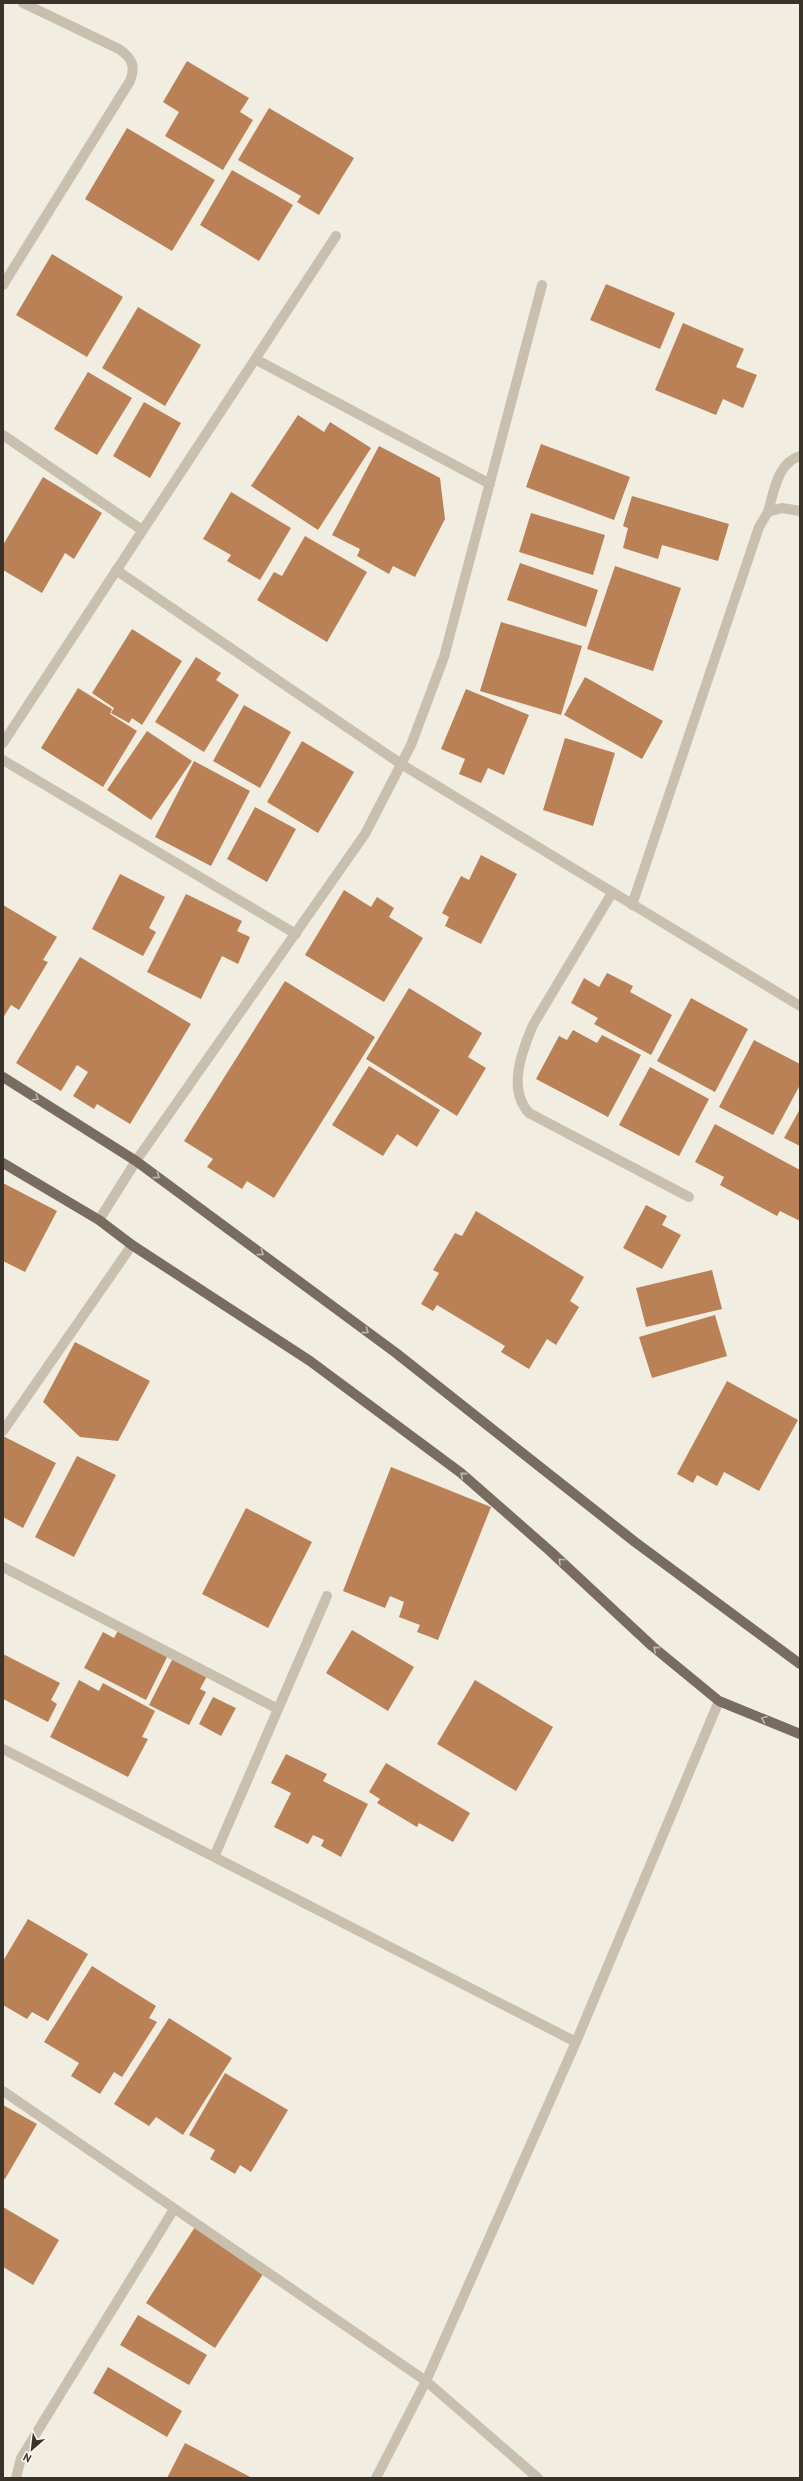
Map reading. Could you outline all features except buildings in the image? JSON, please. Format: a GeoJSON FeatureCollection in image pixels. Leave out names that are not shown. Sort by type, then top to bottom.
{"type":"FeatureCollection","features":[{"type":"Feature","properties":{"kind":"main road"},"geometry":{"type":"LineString","coordinates":[[3,1077],[136,1161],[396,1353],[635,1542],[800,1664]]}},
{"type":"Feature","properties":{"kind":"main road"},"geometry":{"type":"LineString","coordinates":[[3,1164],[99,1220],[132,1245],[310,1361],[461,1473],[550,1551],[652,1646],[719,1701],[800,1734]]}},
{"type":"Feature","properties":{"kind":"street"},"geometry":{"type":"LineString","coordinates":[[3,285],[130,81],[133,67],[130,58],[119,49],[23,3]]}},
{"type":"Feature","properties":{"kind":"street"},"geometry":{"type":"LineString","coordinates":[[3,744],[336,236]]}},
{"type":"Feature","properties":{"kind":"street"},"geometry":{"type":"LineString","coordinates":[[99,1220],[136,1161],[365,834],[412,745],[444,657],[542,285]]}},
{"type":"Feature","properties":{"kind":"street"},"geometry":{"type":"LineString","coordinates":[[255,358],[490,484]]}},
{"type":"Feature","properties":{"kind":"street"},"geometry":{"type":"LineString","coordinates":[[3,435],[142,530]]}},
{"type":"Feature","properties":{"kind":"street"},"geometry":{"type":"LineString","coordinates":[[632,905],[759,526],[768,512],[779,473],[787,463],[800,456]]}},
{"type":"Feature","properties":{"kind":"street"},"geometry":{"type":"LineString","coordinates":[[768,512],[782,508],[800,511]]}},
{"type":"Feature","properties":{"kind":"street"},"geometry":{"type":"LineString","coordinates":[[116,570],[401,764],[800,1006]]}},
{"type":"Feature","properties":{"kind":"street"},"geometry":{"type":"LineString","coordinates":[[3,760],[296,934]]}},
{"type":"Feature","properties":{"kind":"street"},"geometry":{"type":"LineString","coordinates":[[612,893],[533,1025],[524,1047],[518,1074],[521,1104],[528,1113],[688,1197]]}},
{"type":"Feature","properties":{"kind":"street"},"geometry":{"type":"LineString","coordinates":[[3,1431],[132,1245]]}},
{"type":"Feature","properties":{"kind":"street"},"geometry":{"type":"LineString","coordinates":[[3,1567],[278,1709]]}},
{"type":"Feature","properties":{"kind":"street"},"geometry":{"type":"LineString","coordinates":[[214,1857],[327,1596]]}},
{"type":"Feature","properties":{"kind":"street"},"geometry":{"type":"LineString","coordinates":[[376,2478],[426,2381],[576,2042],[719,1701]]}},
{"type":"Feature","properties":{"kind":"street"},"geometry":{"type":"LineString","coordinates":[[3,1749],[576,2042]]}},
{"type":"Feature","properties":{"kind":"street"},"geometry":{"type":"LineString","coordinates":[[3,2092],[426,2381],[538,2478]]}},
{"type":"Feature","properties":{"kind":"street"},"geometry":{"type":"LineString","coordinates":[[16,2478],[21,2458],[174,2209]]}}]}
